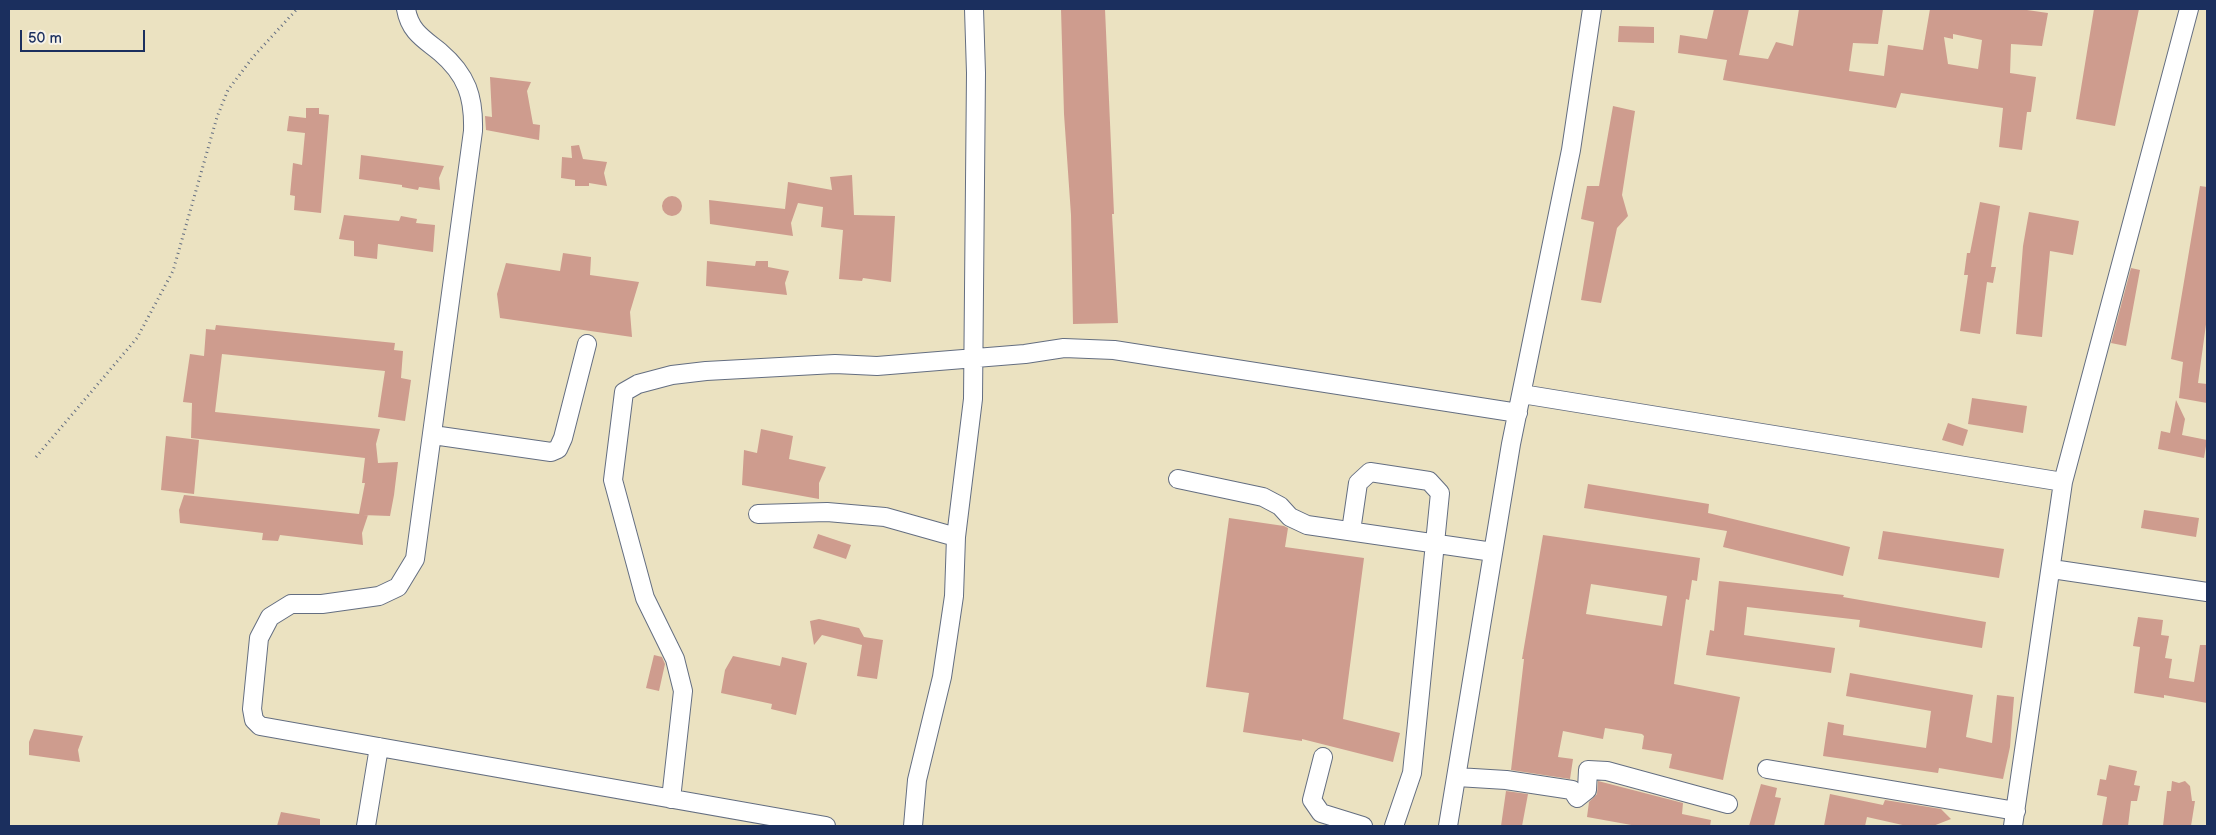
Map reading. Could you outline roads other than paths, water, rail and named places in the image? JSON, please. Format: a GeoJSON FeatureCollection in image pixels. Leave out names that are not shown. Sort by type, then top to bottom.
{"type":"FeatureCollection","features":[{"type":"Feature","properties":{"kind":"street"},"geometry":{"type":"LineString","coordinates":[[406,9],[408,21],[419,37],[441,53],[460,73],[474,105],[473,131],[415,559],[398,586],[378,596],[322,604],[291,604],[270,617],[259,638],[252,709],[254,720],[260,726],[671,799],[774,822],[826,826]]}},
{"type":"Feature","properties":{"kind":"street"},"geometry":{"type":"LineString","coordinates":[[913,826],[917,780],[942,677],[954,596],[956,537],[972,399],[976,83],[974,9]]}},
{"type":"Feature","properties":{"kind":"street"},"geometry":{"type":"LineString","coordinates":[[1448,826],[1518,413],[1571,150],[1592,9]]}},
{"type":"Feature","properties":{"kind":"street"},"geometry":{"type":"LineString","coordinates":[[1767,769],[2015,819],[2063,482],[2189,9]]}},
{"type":"Feature","properties":{"kind":"street"},"geometry":{"type":"LineString","coordinates":[[433,435],[551,452],[558,449],[563,438],[587,344]]}},
{"type":"Feature","properties":{"kind":"street"},"geometry":{"type":"LineString","coordinates":[[671,799],[683,691],[675,659],[645,598],[613,480],[624,392],[638,384],[672,374],[706,371],[834,364],[877,366],[1064,348],[1114,350],[1518,413]]}},
{"type":"Feature","properties":{"kind":"street"},"geometry":{"type":"LineString","coordinates":[[1522,394],[2063,482]]}},
{"type":"Feature","properties":{"kind":"street"},"geometry":{"type":"LineString","coordinates":[[1351,531],[1358,483],[1370,472],[1428,481],[1440,493],[1412,773],[1394,826]]}},
{"type":"Feature","properties":{"kind":"street"},"geometry":{"type":"LineString","coordinates":[[1178,479],[1263,497],[1280,506],[1290,517],[1308,525],[1493,552]]}},
{"type":"Feature","properties":{"kind":"street"},"geometry":{"type":"LineString","coordinates":[[758,514],[826,512],[885,517],[956,537]]}},
{"type":"Feature","properties":{"kind":"street"},"geometry":{"type":"LineString","coordinates":[[2052,569],[2207,592]]}},
{"type":"Feature","properties":{"kind":"street"},"geometry":{"type":"LineString","coordinates":[[366,826],[379,747]]}},
{"type":"Feature","properties":{"kind":"street"},"geometry":{"type":"LineString","coordinates":[[1322,757],[1312,800],[1320,813],[1363,826]]}},
{"type":"Feature","properties":{"kind":"street"},"geometry":{"type":"LineString","coordinates":[[1457,777],[1506,780],[1572,790],[1577,798],[1581,797],[1587,790],[1588,770],[1607,771],[1728,804]]}}]}
